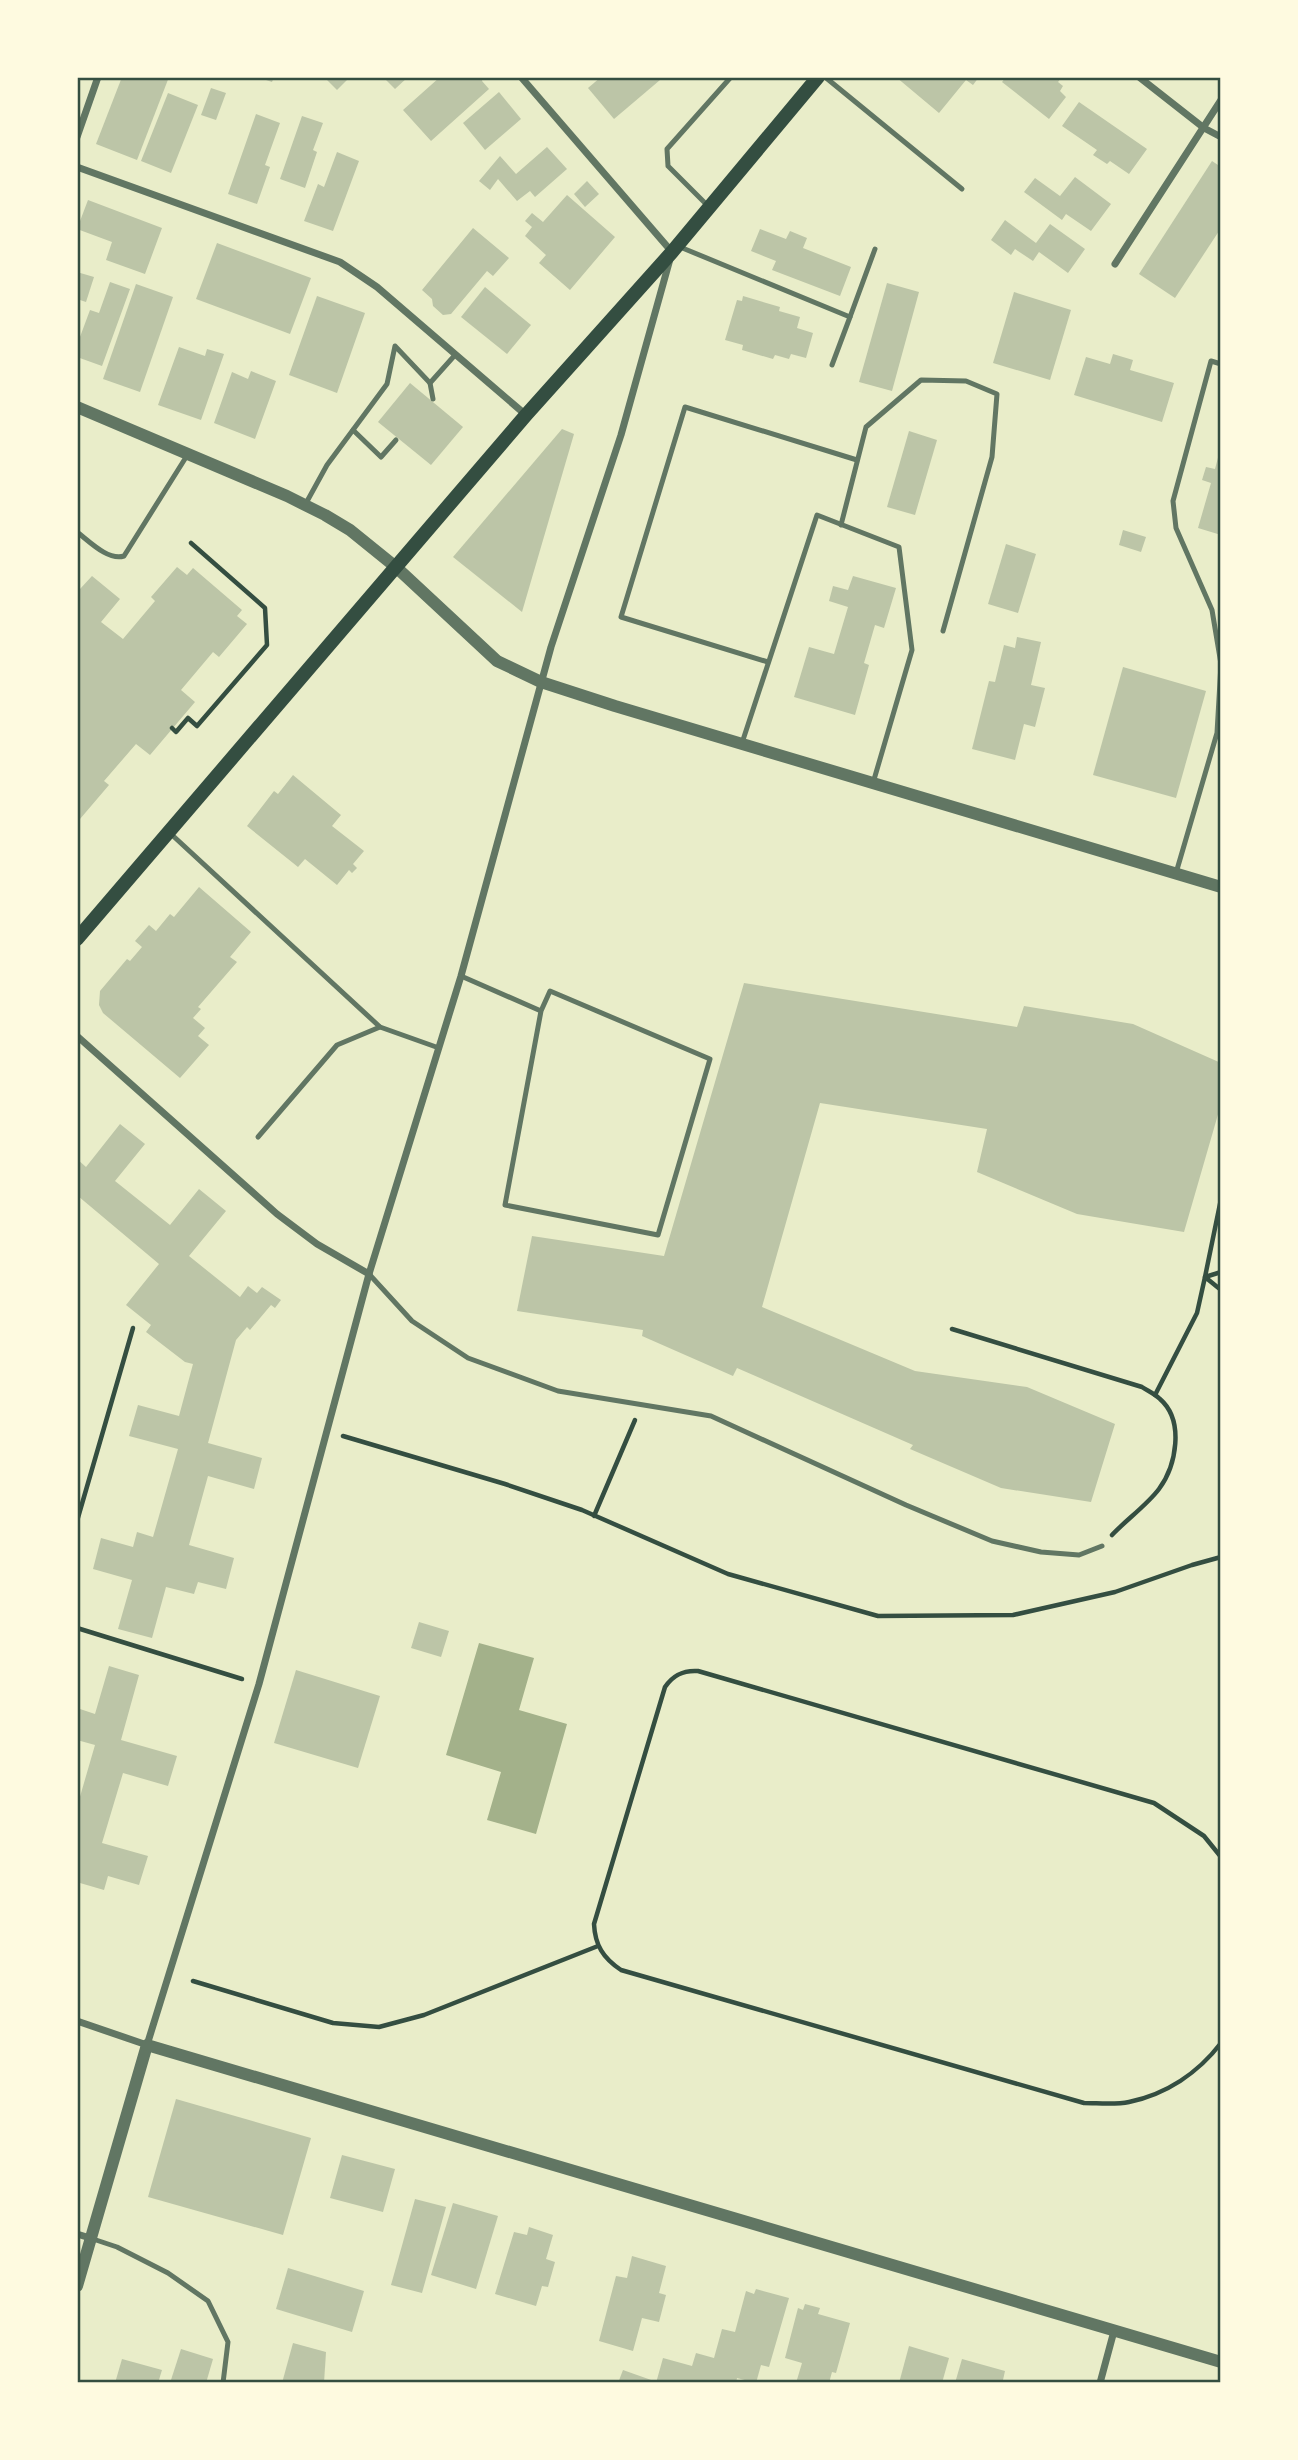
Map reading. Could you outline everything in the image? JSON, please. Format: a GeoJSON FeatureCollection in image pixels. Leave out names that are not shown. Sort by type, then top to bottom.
{"type":"FeatureCollection","features":[{"type":"Feature","properties":{"kind":"main road"},"geometry":{"type":"LineString","coordinates":[[77,939],[526,415],[674,249],[818,77]]}},
{"type":"Feature","properties":{"kind":"street"},"geometry":{"type":"LineString","coordinates":[[78,133],[98,77]]}},
{"type":"Feature","properties":{"kind":"street"},"geometry":{"type":"LineString","coordinates":[[77,2286],[146,2045],[260,1684],[369,1273],[461,976],[541,682],[621,435],[674,249],[521,77]]}},
{"type":"Feature","properties":{"kind":"street"},"geometry":{"type":"LineString","coordinates":[[1139,77],[1204,128],[1221,138]]}},
{"type":"Feature","properties":{"kind":"street"},"geometry":{"type":"LineString","coordinates":[[1115,264],[1221,100]]}},
{"type":"Feature","properties":{"kind":"street"},"geometry":{"type":"LineString","coordinates":[[77,167],[340,262],[377,287],[526,415]]}},
{"type":"Feature","properties":{"kind":"street"},"geometry":{"type":"LineString","coordinates":[[77,407],[305,505],[351,530],[397,568],[497,661],[541,682],[1221,887]]}},
{"type":"Feature","properties":{"kind":"street"},"geometry":{"type":"LineString","coordinates":[[77,1037],[277,1214],[317,1244],[369,1273]]}},
{"type":"Feature","properties":{"kind":"street"},"geometry":{"type":"LineString","coordinates":[[77,2021],[146,2045],[1221,2362]]}},
{"type":"Feature","properties":{"kind":"street"},"geometry":{"type":"LineString","coordinates":[[77,2234],[90,2238]]}},
{"type":"Feature","properties":{"kind":"street"},"geometry":{"type":"LineString","coordinates":[[1100,2383],[1114,2331]]}},
{"type":"Feature","properties":{"kind":"lane"},"geometry":{"type":"LineString","coordinates":[[709,206],[668,166],[667,149],[731,77]]}},
{"type":"Feature","properties":{"kind":"lane"},"geometry":{"type":"LineString","coordinates":[[825,77],[962,189]]}},
{"type":"Feature","properties":{"kind":"lane"},"geometry":{"type":"LineString","coordinates":[[674,249],[850,317]]}},
{"type":"Feature","properties":{"kind":"lane"},"geometry":{"type":"LineString","coordinates":[[832,365],[875,249]]}},
{"type":"Feature","properties":{"kind":"lane"},"geometry":{"type":"LineString","coordinates":[[305,505],[327,465],[387,384],[395,346],[430,383],[433,399]]}},
{"type":"Feature","properties":{"kind":"lane"},"geometry":{"type":"LineString","coordinates":[[430,383],[455,355]]}},
{"type":"Feature","properties":{"kind":"lane"},"geometry":{"type":"LineString","coordinates":[[1176,873],[1217,733],[1221,664],[1212,610],[1175,528],[1173,501],[1211,361],[1221,364]]}},
{"type":"Feature","properties":{"kind":"lane"},"geometry":{"type":"LineString","coordinates":[[841,524],[866,426],[921,380],[966,381],[997,394],[992,457],[943,631]]}},
{"type":"Feature","properties":{"kind":"lane"},"geometry":{"type":"LineString","coordinates":[[768,662],[621,617],[685,407],[857,460]]}},
{"type":"Feature","properties":{"kind":"lane"},"geometry":{"type":"LineString","coordinates":[[353,430],[381,457],[396,440]]}},
{"type":"Feature","properties":{"kind":"lane"},"geometry":{"type":"LineString","coordinates":[[77,532],[110,555],[117,558],[124,556],[188,454]]}},
{"type":"Feature","properties":{"kind":"lane"},"geometry":{"type":"LineString","coordinates":[[742,743],[817,515],[899,547],[912,650],[873,783]]}},
{"type":"Feature","properties":{"kind":"lane"},"geometry":{"type":"LineString","coordinates":[[168,831],[380,1027],[439,1048]]}},
{"type":"Feature","properties":{"kind":"lane"},"geometry":{"type":"LineString","coordinates":[[461,976],[541,1011]]}},
{"type":"Feature","properties":{"kind":"lane"},"geometry":{"type":"LineString","coordinates":[[550,990],[710,1059],[658,1235],[505,1205],[541,1011],[550,990]]}},
{"type":"Feature","properties":{"kind":"lane"},"geometry":{"type":"LineString","coordinates":[[258,1138],[337,1045],[380,1027]]}},
{"type":"Feature","properties":{"kind":"lane"},"geometry":{"type":"LineString","coordinates":[[369,1273],[412,1321],[468,1358],[558,1391],[711,1416],[992,1541],[1041,1552],[1079,1555],[1102,1546]]}},
{"type":"Feature","properties":{"kind":"lane"},"geometry":{"type":"LineString","coordinates":[[90,2238],[117,2247],[168,2273],[208,2301],[228,2342],[223,2383]]}},
{"type":"Feature","properties":{"kind":"path"},"geometry":{"type":"LineString","coordinates":[[172,728],[176,732],[188,718],[197,726],[267,645],[265,608],[191,543]]}},
{"type":"Feature","properties":{"kind":"path"},"geometry":{"type":"LineString","coordinates":[[1155,1395],[1196,1313],[1221,1199]]}},
{"type":"Feature","properties":{"kind":"path"},"geometry":{"type":"LineString","coordinates":[[1205,1277],[1221,1272]]}},
{"type":"Feature","properties":{"kind":"path"},"geometry":{"type":"LineString","coordinates":[[1205,1277],[1221,1290]]}},
{"type":"Feature","properties":{"kind":"path"},"geometry":{"type":"LineString","coordinates":[[77,1521],[133,1328]]}},
{"type":"Feature","properties":{"kind":"path"},"geometry":{"type":"LineString","coordinates":[[952,1329],[1142,1387],[1161,1399],[1171,1413],[1175,1458],[1158,1490],[1102,1546]]}},
{"type":"Feature","properties":{"kind":"path"},"geometry":{"type":"LineString","coordinates":[[594,1516],[641,1405]]}},
{"type":"Feature","properties":{"kind":"path"},"geometry":{"type":"LineString","coordinates":[[327,1432],[505,1484],[594,1516],[728,1574],[878,1616],[1013,1615],[1115,1592],[1221,1557]]}},
{"type":"Feature","properties":{"kind":"path"},"geometry":{"type":"LineString","coordinates":[[77,1628],[260,1684]]}},
{"type":"Feature","properties":{"kind":"path"},"geometry":{"type":"LineString","coordinates":[[1221,1857],[1204,1836],[1154,1803],[689,1670],[671,1679],[665,1687],[594,1924],[598,1946],[609,1962],[621,1970],[1084,2103],[1128,2102],[1170,2088],[1206,2063],[1221,2043]]}},
{"type":"Feature","properties":{"kind":"path"},"geometry":{"type":"LineString","coordinates":[[193,1981],[333,2023],[379,2027],[424,2014],[598,1946]]}},
{"type":"Feature","properties":{"kind":"shaded area"},"geometry":{"type":"Polygon","coordinates":[[[479,1643],[534,1658],[519,1710],[567,1724],[536,1834],[487,1820],[501,1772],[446,1755],[479,1643]]]}},
{"type":"Feature","properties":{"kind":"building"},"geometry":{"type":"Polygon","coordinates":[[[122,77],[169,77],[137,160],[96,144],[122,77]]]}},
{"type":"Feature","properties":{"kind":"building"},"geometry":{"type":"Polygon","coordinates":[[[257,77],[274,77],[272,82],[257,77]]]}},
{"type":"Feature","properties":{"kind":"building"},"geometry":{"type":"Polygon","coordinates":[[[324,77],[350,77],[337,90],[324,77]]]}},
{"type":"Feature","properties":{"kind":"building"},"geometry":{"type":"Polygon","coordinates":[[[383,77],[408,77],[395,89],[383,77]]]}},
{"type":"Feature","properties":{"kind":"building"},"geometry":{"type":"Polygon","coordinates":[[[440,77],[483,77],[482,81],[489,89],[431,141],[403,110],[440,77]]]}},
{"type":"Feature","properties":{"kind":"building"},"geometry":{"type":"Polygon","coordinates":[[[601,77],[657,77],[660,80],[614,119],[588,88],[601,77]]]}},
{"type":"Feature","properties":{"kind":"building"},"geometry":{"type":"Polygon","coordinates":[[[896,77],[979,77],[973,85],[966,80],[939,113],[896,77]]]}},
{"type":"Feature","properties":{"kind":"building"},"geometry":{"type":"Polygon","coordinates":[[[1006,77],[1062,77],[1058,82],[1063,86],[1060,91],[1066,97],[1049,119],[1002,82],[1006,77]]]}},
{"type":"Feature","properties":{"kind":"building"},"geometry":{"type":"Polygon","coordinates":[[[211,88],[226,93],[216,120],[201,115],[211,88]]]}},
{"type":"Feature","properties":{"kind":"building"},"geometry":{"type":"Polygon","coordinates":[[[499,92],[521,119],[485,150],[463,123],[499,92]]]}},
{"type":"Feature","properties":{"kind":"building"},"geometry":{"type":"Polygon","coordinates":[[[168,93],[198,105],[171,173],[141,161],[168,93]]]}},
{"type":"Feature","properties":{"kind":"building"},"geometry":{"type":"Polygon","coordinates":[[[1079,102],[1147,149],[1129,174],[1110,161],[1107,164],[1093,155],[1097,150],[1062,126],[1079,102]]]}},
{"type":"Feature","properties":{"kind":"building"},"geometry":{"type":"Polygon","coordinates":[[[256,114],[280,123],[265,165],[270,167],[257,204],[228,194],[256,114]]]}},
{"type":"Feature","properties":{"kind":"building"},"geometry":{"type":"Polygon","coordinates":[[[302,116],[323,123],[313,150],[317,152],[305,188],[280,179],[302,116]]]}},
{"type":"Feature","properties":{"kind":"building"},"geometry":{"type":"Polygon","coordinates":[[[547,147],[567,169],[535,197],[530,191],[517,201],[498,179],[490,190],[479,181],[500,156],[516,174],[547,147]]]}},
{"type":"Feature","properties":{"kind":"building"},"geometry":{"type":"Polygon","coordinates":[[[337,152],[359,161],[333,231],[304,221],[318,184],[324,187],[337,152]]]}},
{"type":"Feature","properties":{"kind":"building"},"geometry":{"type":"Polygon","coordinates":[[[1212,161],[1221,167],[1221,228],[1175,298],[1139,274],[1212,161]]]}},
{"type":"Feature","properties":{"kind":"building"},"geometry":{"type":"Polygon","coordinates":[[[1075,177],[1111,204],[1091,231],[1066,214],[1062,220],[1024,192],[1035,178],[1060,196],[1075,177]]]}},
{"type":"Feature","properties":{"kind":"building"},"geometry":{"type":"Polygon","coordinates":[[[587,181],[599,194],[585,207],[574,194],[587,181]]]}},
{"type":"Feature","properties":{"kind":"building"},"geometry":{"type":"Polygon","coordinates":[[[567,195],[615,237],[570,290],[539,263],[546,255],[525,236],[532,227],[525,221],[532,213],[543,222],[567,195]]]}},
{"type":"Feature","properties":{"kind":"building"},"geometry":{"type":"Polygon","coordinates":[[[88,200],[162,228],[145,274],[106,260],[112,242],[77,229],[88,200]]]}},
{"type":"Feature","properties":{"kind":"building"},"geometry":{"type":"Polygon","coordinates":[[[1005,220],[1036,243],[1050,224],[1085,249],[1068,273],[1039,252],[1033,261],[1015,249],[1011,255],[991,240],[1005,220]]]}},
{"type":"Feature","properties":{"kind":"building"},"geometry":{"type":"Polygon","coordinates":[[[473,228],[509,258],[493,276],[487,271],[451,314],[443,315],[422,290],[473,228]]]}},
{"type":"Feature","properties":{"kind":"building"},"geometry":{"type":"Polygon","coordinates":[[[760,229],[786,239],[790,231],[807,238],[803,248],[851,267],[840,296],[772,270],[776,261],[751,251],[760,229]]]}},
{"type":"Feature","properties":{"kind":"building"},"geometry":{"type":"Polygon","coordinates":[[[217,243],[311,278],[290,334],[196,299],[217,243]]]}},
{"type":"Feature","properties":{"kind":"building"},"geometry":{"type":"Polygon","coordinates":[[[77,272],[94,277],[86,302],[77,299],[77,272]]]}},
{"type":"Feature","properties":{"kind":"building"},"geometry":{"type":"Polygon","coordinates":[[[110,282],[130,289],[102,366],[77,357],[77,345],[90,310],[99,313],[110,282]]]}},
{"type":"Feature","properties":{"kind":"building"},"geometry":{"type":"Polygon","coordinates":[[[887,283],[919,292],[892,391],[859,382],[887,283]]]}},
{"type":"Feature","properties":{"kind":"building"},"geometry":{"type":"Polygon","coordinates":[[[136,284],[173,297],[140,392],[103,379],[136,284]]]}},
{"type":"Feature","properties":{"kind":"building"},"geometry":{"type":"Polygon","coordinates":[[[485,287],[531,325],[507,354],[461,317],[485,287]]]}},
{"type":"Feature","properties":{"kind":"building"},"geometry":{"type":"Polygon","coordinates":[[[1014,292],[1071,310],[1050,380],[993,363],[1014,292]]]}},
{"type":"Feature","properties":{"kind":"building"},"geometry":{"type":"Polygon","coordinates":[[[317,296],[365,313],[337,393],[289,375],[317,296]]]}},
{"type":"Feature","properties":{"kind":"building"},"geometry":{"type":"Polygon","coordinates":[[[743,296],[780,307],[779,311],[800,317],[797,328],[813,333],[806,358],[791,354],[789,359],[775,355],[773,359],[742,350],[743,345],[725,340],[737,300],[742,301],[743,296]]]}},
{"type":"Feature","properties":{"kind":"building"},"geometry":{"type":"Polygon","coordinates":[[[179,347],[205,356],[207,349],[224,354],[201,420],[158,405],[179,347]]]}},
{"type":"Feature","properties":{"kind":"building"},"geometry":{"type":"Polygon","coordinates":[[[1113,354],[1133,360],[1130,370],[1174,383],[1162,422],[1074,395],[1086,357],[1110,364],[1113,354]]]}},
{"type":"Feature","properties":{"kind":"building"},"geometry":{"type":"Polygon","coordinates":[[[251,371],[276,381],[255,439],[214,423],[232,372],[248,379],[251,371]]]}},
{"type":"Feature","properties":{"kind":"building"},"geometry":{"type":"Polygon","coordinates":[[[410,383],[463,427],[431,465],[378,422],[410,383]]]}},
{"type":"Feature","properties":{"kind":"building"},"geometry":{"type":"Polygon","coordinates":[[[562,429],[574,434],[522,612],[453,557],[562,429]]]}},
{"type":"Feature","properties":{"kind":"building"},"geometry":{"type":"Polygon","coordinates":[[[909,431],[937,440],[915,515],[887,507],[909,431]]]}},
{"type":"Feature","properties":{"kind":"building"},"geometry":{"type":"Polygon","coordinates":[[[1220,450],[1221,535],[1198,528],[1211,483],[1202,480],[1206,467],[1215,469],[1220,450]]]}},
{"type":"Feature","properties":{"kind":"building"},"geometry":{"type":"Polygon","coordinates":[[[1123,530],[1146,537],[1141,552],[1119,545],[1123,530]]]}},
{"type":"Feature","properties":{"kind":"building"},"geometry":{"type":"Polygon","coordinates":[[[1006,544],[1036,554],[1018,613],[988,604],[1006,544]]]}},
{"type":"Feature","properties":{"kind":"building"},"geometry":{"type":"Polygon","coordinates":[[[177,567],[187,575],[193,568],[242,610],[237,616],[247,624],[219,657],[213,652],[181,690],[195,702],[150,755],[136,744],[104,781],[109,785],[80,819],[77,817],[77,586],[80,589],[92,576],[120,599],[101,622],[123,639],[155,601],[151,597],[177,567]]]}},
{"type":"Feature","properties":{"kind":"building"},"geometry":{"type":"Polygon","coordinates":[[[853,576],[896,588],[884,628],[875,625],[864,663],[869,665],[855,715],[794,697],[809,647],[834,654],[848,607],[829,601],[833,586],[848,590],[853,576]]]}},
{"type":"Feature","properties":{"kind":"building"},"geometry":{"type":"Polygon","coordinates":[[[1017,637],[1041,642],[1031,685],[1045,688],[1035,727],[1024,724],[1015,760],[972,749],[989,681],[995,682],[1004,645],[1015,648],[1017,637]]]}},
{"type":"Feature","properties":{"kind":"building"},"geometry":{"type":"Polygon","coordinates":[[[1123,667],[1206,691],[1176,798],[1093,775],[1123,667]]]}},
{"type":"Feature","properties":{"kind":"building"},"geometry":{"type":"Polygon","coordinates":[[[293,775],[341,815],[332,826],[364,851],[353,864],[357,868],[352,873],[349,870],[337,885],[305,859],[298,867],[247,826],[274,791],[278,794],[293,775]]]}},
{"type":"Feature","properties":{"kind":"building"},"geometry":{"type":"Polygon","coordinates":[[[199,887],[251,932],[230,957],[237,962],[198,1007],[201,1009],[193,1018],[205,1028],[198,1036],[209,1045],[180,1078],[103,1013],[99,1005],[100,991],[127,959],[130,961],[142,947],[135,941],[149,925],[156,931],[170,914],[174,917],[199,887]]]}},
{"type":"Feature","properties":{"kind":"building"},"geometry":{"type":"Polygon","coordinates":[[[744,983],[1017,1027],[1024,1006],[1133,1024],[1221,1063],[1221,1104],[1184,1232],[1077,1214],[977,1172],[987,1129],[820,1103],[762,1307],[915,1371],[1027,1387],[1115,1424],[1091,1502],[1001,1488],[910,1449],[913,1445],[737,1368],[733,1376],[642,1336],[643,1330],[517,1311],[532,1236],[664,1256],[744,983]]]}},
{"type":"Feature","properties":{"kind":"building"},"geometry":{"type":"Polygon","coordinates":[[[120,1124],[145,1144],[115,1181],[170,1225],[199,1189],[226,1211],[189,1256],[240,1297],[248,1286],[257,1293],[262,1287],[281,1300],[275,1308],[271,1305],[250,1330],[247,1327],[236,1340],[208,1443],[262,1458],[254,1489],[208,1476],[189,1545],[234,1558],[226,1589],[198,1582],[194,1594],[166,1587],[152,1638],[118,1629],[132,1580],[93,1569],[101,1538],[133,1547],[137,1532],[153,1537],[178,1449],[129,1436],[138,1405],[179,1416],[193,1364],[185,1362],[146,1332],[151,1325],[126,1305],[159,1264],[77,1197],[77,1159],[86,1167],[120,1124]]]}},
{"type":"Feature","properties":{"kind":"building"},"geometry":{"type":"Polygon","coordinates":[[[419,1622],[449,1631],[441,1657],[411,1648],[419,1622]]]}},
{"type":"Feature","properties":{"kind":"building"},"geometry":{"type":"Polygon","coordinates":[[[109,1666],[139,1675],[121,1740],[177,1756],[168,1786],[123,1773],[102,1843],[148,1856],[139,1885],[108,1876],[104,1890],[80,1883],[78,1892],[77,1807],[95,1745],[77,1740],[77,1708],[95,1714],[109,1666]]]}},
{"type":"Feature","properties":{"kind":"building"},"geometry":{"type":"Polygon","coordinates":[[[296,1670],[380,1696],[358,1768],[274,1743],[296,1670]]]}},
{"type":"Feature","properties":{"kind":"building"},"geometry":{"type":"Polygon","coordinates":[[[176,2099],[311,2138],[283,2235],[148,2197],[176,2099]]]}},
{"type":"Feature","properties":{"kind":"building"},"geometry":{"type":"Polygon","coordinates":[[[342,2155],[395,2169],[383,2212],[330,2198],[342,2155]]]}},
{"type":"Feature","properties":{"kind":"building"},"geometry":{"type":"Polygon","coordinates":[[[415,2199],[446,2207],[422,2293],[391,2285],[415,2199]]]}},
{"type":"Feature","properties":{"kind":"building"},"geometry":{"type":"Polygon","coordinates":[[[453,2203],[498,2216],[476,2289],[431,2275],[453,2203]]]}},
{"type":"Feature","properties":{"kind":"building"},"geometry":{"type":"Polygon","coordinates":[[[529,2227],[553,2235],[546,2259],[555,2262],[548,2287],[542,2286],[536,2306],[495,2294],[514,2232],[527,2235],[529,2227]]]}},
{"type":"Feature","properties":{"kind":"building"},"geometry":{"type":"Polygon","coordinates":[[[632,2256],[666,2266],[659,2293],[666,2295],[659,2322],[642,2318],[633,2351],[599,2341],[616,2276],[627,2278],[632,2256]]]}},
{"type":"Feature","properties":{"kind":"building"},"geometry":{"type":"Polygon","coordinates":[[[288,2268],[364,2291],[352,2332],[276,2309],[288,2268]]]}},
{"type":"Feature","properties":{"kind":"building"},"geometry":{"type":"Polygon","coordinates":[[[756,2289],[789,2298],[769,2367],[761,2365],[756,2383],[737,2378],[736,2383],[656,2383],[663,2358],[692,2366],[696,2353],[714,2358],[722,2329],[735,2332],[746,2291],[754,2294],[756,2289]]]}},
{"type":"Feature","properties":{"kind":"building"},"geometry":{"type":"Polygon","coordinates":[[[805,2304],[820,2308],[818,2314],[850,2323],[836,2373],[832,2372],[829,2383],[796,2383],[802,2363],[785,2358],[798,2308],[803,2310],[805,2304]]]}},
{"type":"Feature","properties":{"kind":"building"},"geometry":{"type":"Polygon","coordinates":[[[293,2343],[326,2352],[324,2383],[282,2383],[293,2343]]]}},
{"type":"Feature","properties":{"kind":"building"},"geometry":{"type":"Polygon","coordinates":[[[909,2346],[949,2358],[942,2383],[899,2383],[909,2346]]]}},
{"type":"Feature","properties":{"kind":"building"},"geometry":{"type":"Polygon","coordinates":[[[181,2349],[213,2359],[206,2383],[170,2383],[181,2349]]]}},
{"type":"Feature","properties":{"kind":"building"},"geometry":{"type":"Polygon","coordinates":[[[122,2359],[162,2370],[158,2383],[115,2383],[122,2359]]]}},
{"type":"Feature","properties":{"kind":"building"},"geometry":{"type":"Polygon","coordinates":[[[962,2359],[1005,2371],[1003,2380],[1010,2383],[955,2383],[962,2359]]]}},
{"type":"Feature","properties":{"kind":"building"},"geometry":{"type":"Polygon","coordinates":[[[623,2370],[654,2381],[618,2383],[623,2370]]]}}]}
